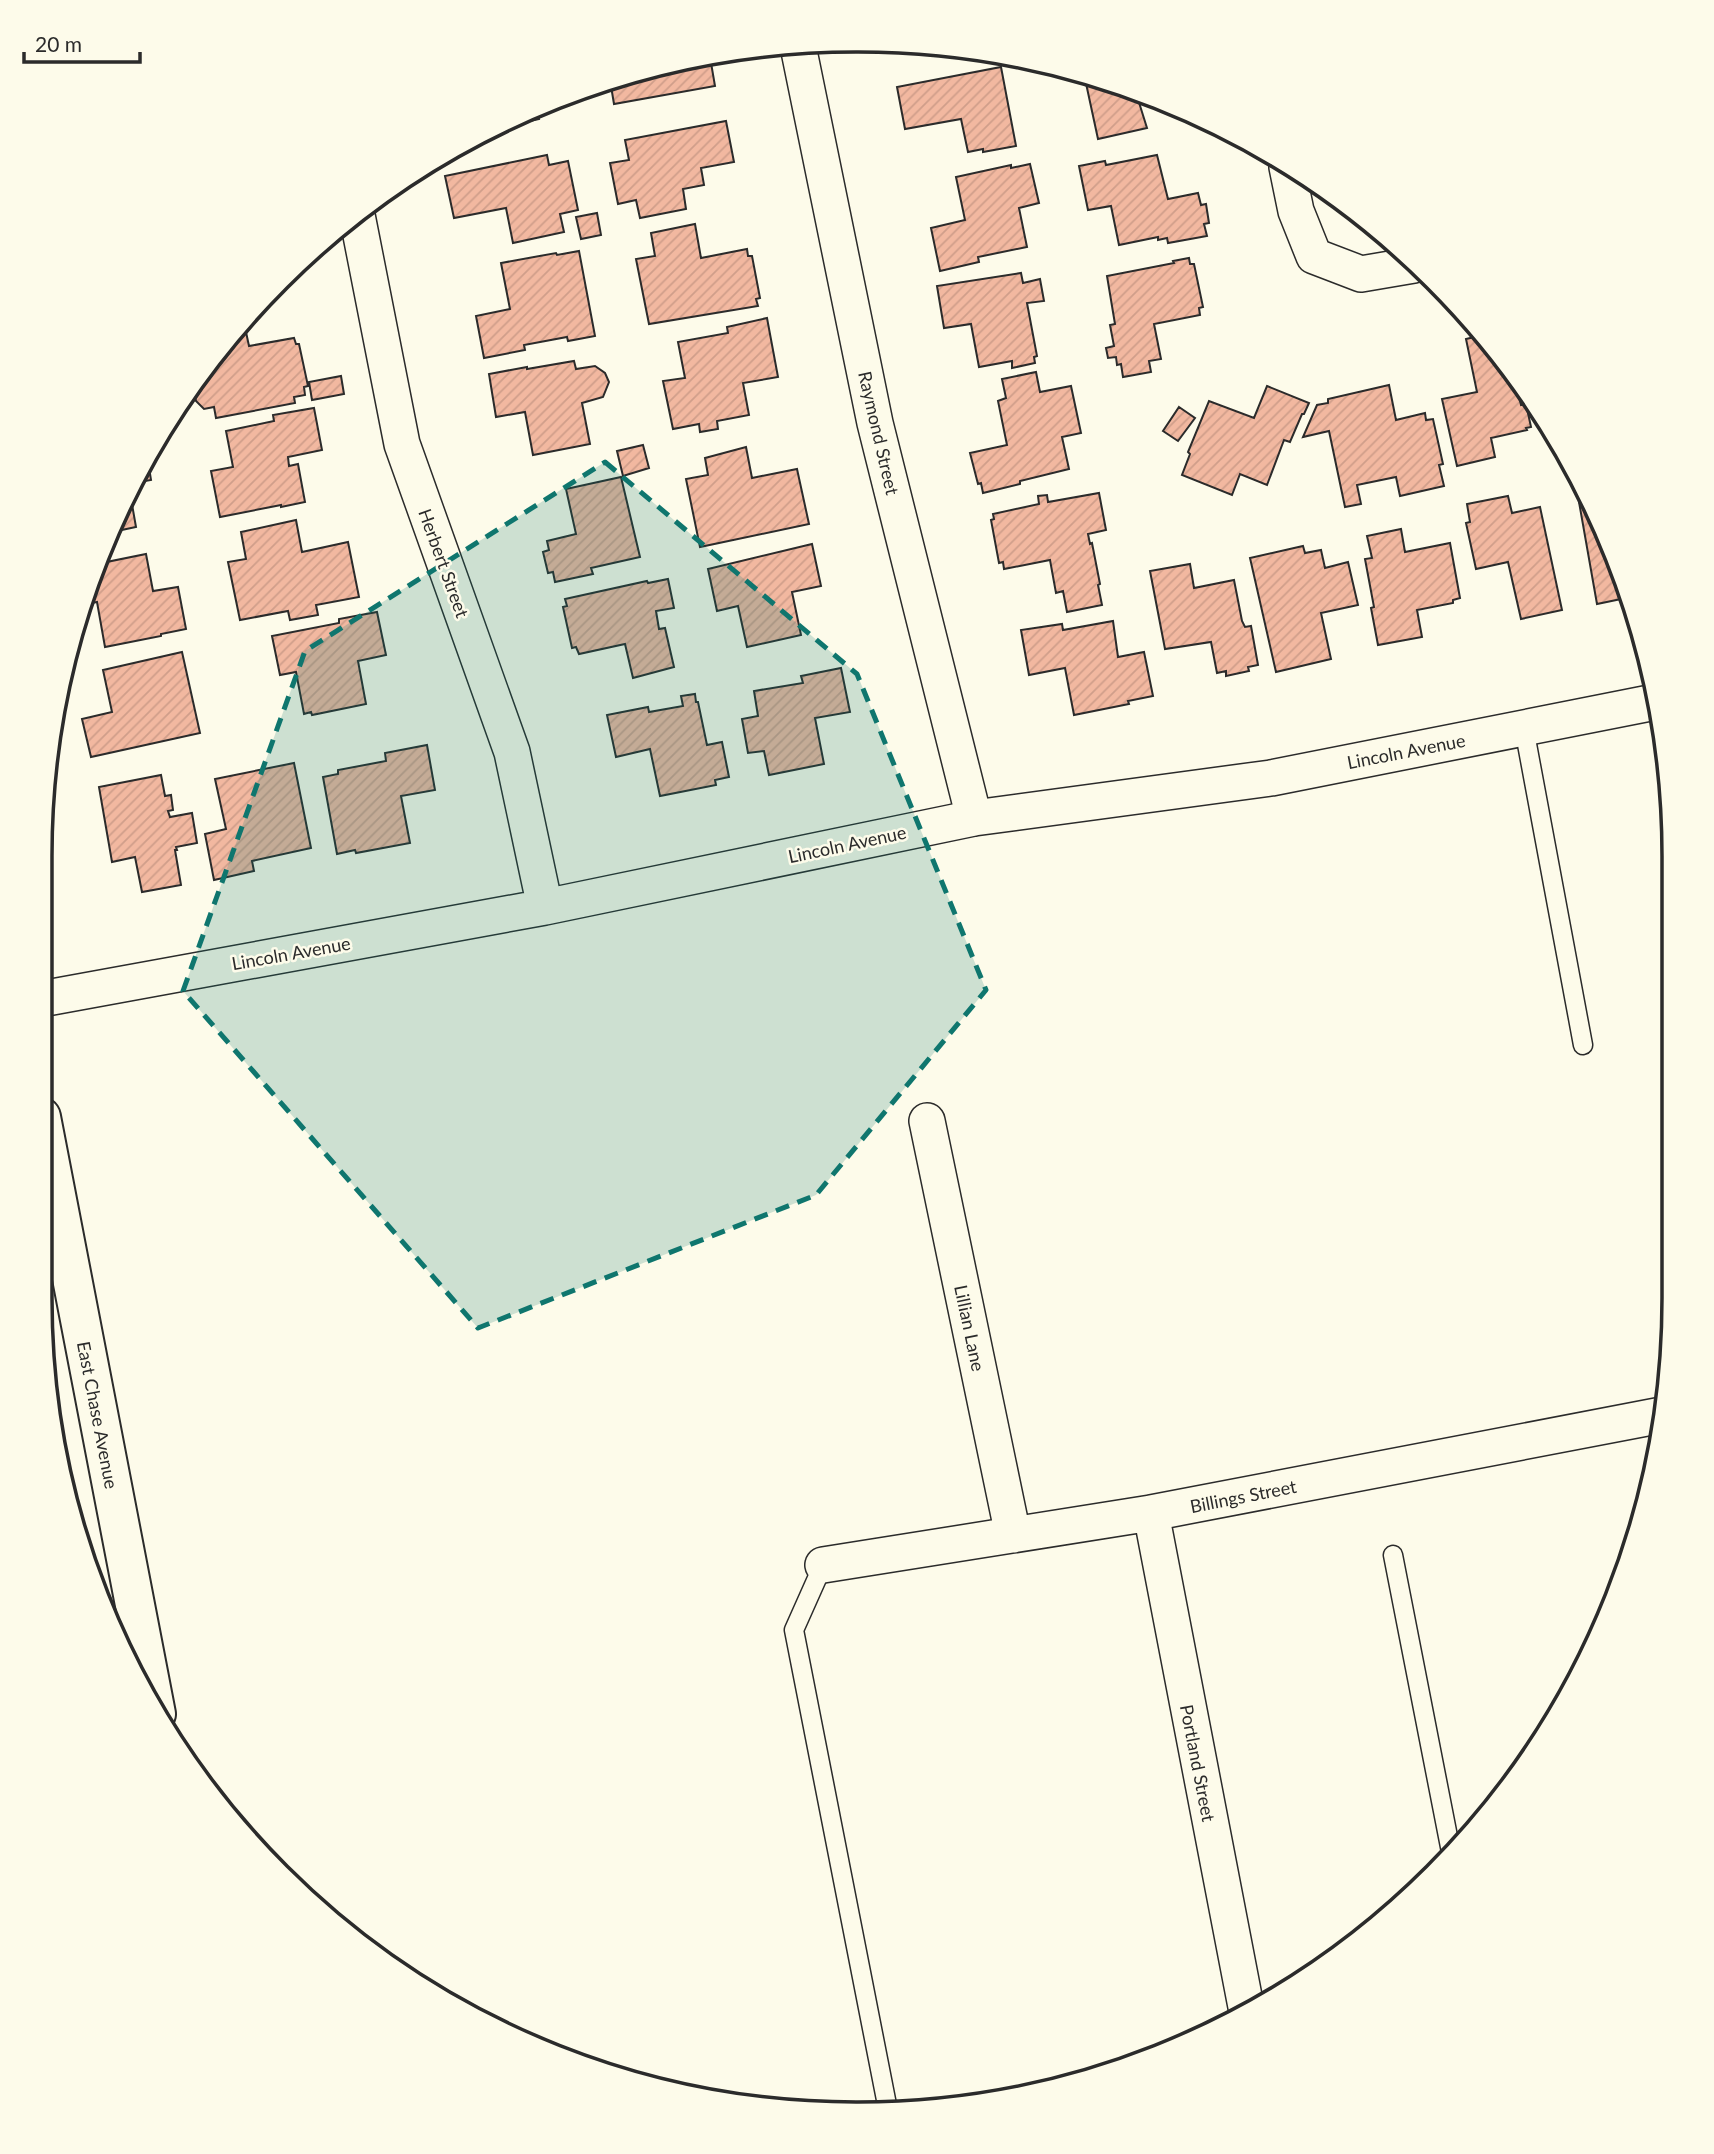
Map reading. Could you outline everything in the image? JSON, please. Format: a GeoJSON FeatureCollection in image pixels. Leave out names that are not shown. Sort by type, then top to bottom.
{"type":"FeatureCollection","features":[{"type":"Feature","properties":{"kind":"main road","name":"East Chase Avenue"},"geometry":{"type":"LineString","coordinates":[[52,1174],[149,1679]]}},
{"type":"Feature","properties":{"kind":"street","name":"Raymond Street"},"geometry":{"type":"LineString","coordinates":[[800,54],[875,423],[974,818]]}},
{"type":"Feature","properties":{"kind":"street"},"geometry":{"type":"LineString","coordinates":[[1289,179],[1296,211],[1314,256],[1361,274],[1399,268]]}},
{"type":"Feature","properties":{"kind":"street","name":"Herbert Street"},"geometry":{"type":"LineString","coordinates":[[359,226],[402,444],[512,752],[545,907]]}},
{"type":"Feature","properties":{"kind":"street","name":"Lincoln Avenue"},"geometry":{"type":"LineString","coordinates":[[52,997],[545,907],[974,818],[1271,778],[1647,704]]}},
{"type":"Feature","properties":{"kind":"street","name":"Lillian Lane"},"geometry":{"type":"LineString","coordinates":[[927,1121],[1013,1535]]}},
{"type":"Feature","properties":{"kind":"street","name":"Billings Street"},"geometry":{"type":"LineString","coordinates":[[823,1565],[1151,1513],[1652,1417]]}},
{"type":"Feature","properties":{"kind":"street","name":"Portland Street"},"geometry":{"type":"LineString","coordinates":[[1151,1513],[1245,2002]]}},
{"type":"Feature","properties":{"kind":"lane"},"geometry":{"type":"LineString","coordinates":[[1524,728],[1583,1045]]}},
{"type":"Feature","properties":{"kind":"lane"},"geometry":{"type":"LineString","coordinates":[[1393,1555],[1449,1841]]}},
{"type":"Feature","properties":{"kind":"lane"},"geometry":{"type":"LineString","coordinates":[[823,1565],[794,1630],[886,2101]]}},
{"type":"Feature","properties":{"kind":"highlighted area"},"geometry":{"type":"Polygon","coordinates":[[[605,462],[857,674],[986,990],[816,1195],[478,1328],[183,991],[305,651],[605,462]]]}},
{"type":"Feature","properties":{"kind":"building"},"geometry":{"type":"Polygon","coordinates":[[[712,66],[715,86],[614,104],[612,91],[712,66]]]}},
{"type":"Feature","properties":{"kind":"building"},"geometry":{"type":"Polygon","coordinates":[[[1001,67],[1016,146],[968,152],[961,119],[905,129],[897,87],[1001,67]]]}},
{"type":"Feature","properties":{"kind":"building"},"geometry":{"type":"Polygon","coordinates":[[[1087,86],[1140,104],[1147,128],[1098,139],[1087,86]]]}},
{"type":"Feature","properties":{"kind":"building"},"geometry":{"type":"Polygon","coordinates":[[[726,121],[734,162],[701,168],[704,185],[683,189],[686,209],[640,218],[636,200],[618,204],[610,163],[629,160],[625,140],[726,121]]]}},
{"type":"Feature","properties":{"kind":"building"},"geometry":{"type":"Polygon","coordinates":[[[547,155],[549,165],[568,161],[578,210],[560,214],[564,232],[513,243],[506,208],[454,218],[445,176],[547,155]]]}},
{"type":"Feature","properties":{"kind":"building"},"geometry":{"type":"Polygon","coordinates":[[[1157,155],[1168,199],[1198,193],[1201,205],[1206,204],[1209,223],[1204,224],[1207,236],[1168,243],[1167,238],[1158,240],[1158,237],[1119,245],[1111,206],[1088,210],[1079,166],[1105,161],[1106,165],[1157,155]]]}},
{"type":"Feature","properties":{"kind":"building"},"geometry":{"type":"Polygon","coordinates":[[[1030,164],[1039,203],[1019,208],[1027,247],[978,257],[979,262],[940,271],[931,228],[965,220],[956,177],[1011,165],[1011,168],[1030,164]]]}},
{"type":"Feature","properties":{"kind":"building"},"geometry":{"type":"Polygon","coordinates":[[[597,213],[601,235],[581,239],[576,217],[597,213]]]}},
{"type":"Feature","properties":{"kind":"building"},"geometry":{"type":"Polygon","coordinates":[[[695,224],[701,258],[747,249],[748,256],[752,256],[760,298],[756,299],[758,306],[649,324],[636,259],[655,256],[651,233],[695,224]]]}},
{"type":"Feature","properties":{"kind":"building"},"geometry":{"type":"Polygon","coordinates":[[[579,251],[595,336],[568,341],[567,337],[524,345],[525,350],[484,358],[476,316],[510,309],[501,263],[579,251]]]}},
{"type":"Feature","properties":{"kind":"building"},"geometry":{"type":"Polygon","coordinates":[[[1189,258],[1190,264],[1194,264],[1203,307],[1199,308],[1200,315],[1154,324],[1161,359],[1149,361],[1151,372],[1123,377],[1121,364],[1117,365],[1116,357],[1108,358],[1106,348],[1114,346],[1110,325],[1115,324],[1107,276],[1189,258]]]}},
{"type":"Feature","properties":{"kind":"building"},"geometry":{"type":"Polygon","coordinates":[[[1021,273],[1023,283],[1040,279],[1044,301],[1027,303],[1037,356],[1034,357],[1035,363],[1012,368],[1012,361],[979,367],[971,324],[944,328],[937,286],[1021,273]]]}},
{"type":"Feature","properties":{"kind":"building"},"geometry":{"type":"Polygon","coordinates":[[[767,318],[778,377],[743,383],[749,415],[717,421],[718,429],[700,432],[699,424],[673,429],[663,381],[685,378],[678,342],[728,333],[727,327],[767,318]]]}},
{"type":"Feature","properties":{"kind":"building"},"geometry":{"type":"Polygon","coordinates":[[[246,334],[249,346],[294,338],[296,344],[299,344],[308,386],[304,387],[305,395],[294,397],[295,403],[216,418],[214,407],[204,409],[196,401],[246,334]]]}},
{"type":"Feature","properties":{"kind":"building"},"geometry":{"type":"Polygon","coordinates":[[[1471,338],[1495,367],[1528,413],[1531,427],[1491,438],[1495,457],[1457,466],[1442,399],[1477,392],[1466,339],[1471,338]]]}},
{"type":"Feature","properties":{"kind":"building"},"geometry":{"type":"Polygon","coordinates":[[[574,361],[576,369],[595,366],[605,373],[609,382],[603,397],[582,403],[590,444],[533,455],[525,412],[496,417],[489,374],[574,361]]]}},
{"type":"Feature","properties":{"kind":"building"},"geometry":{"type":"Polygon","coordinates":[[[1036,372],[1040,392],[1071,386],[1081,433],[1062,437],[1069,469],[983,493],[970,453],[1007,445],[998,401],[1006,398],[1002,379],[1036,372]]]}},
{"type":"Feature","properties":{"kind":"building"},"geometry":{"type":"Polygon","coordinates":[[[341,376],[344,394],[312,400],[309,382],[341,376]]]}},
{"type":"Feature","properties":{"kind":"building"},"geometry":{"type":"Polygon","coordinates":[[[1389,385],[1396,420],[1425,413],[1426,420],[1433,419],[1443,464],[1439,465],[1444,486],[1400,496],[1396,477],[1357,485],[1361,504],[1345,507],[1329,431],[1303,437],[1317,405],[1328,403],[1328,399],[1389,385]]]}},
{"type":"Feature","properties":{"kind":"building"},"geometry":{"type":"Polygon","coordinates":[[[1267,386],[1309,403],[1290,442],[1284,440],[1267,485],[1240,474],[1232,495],[1182,475],[1190,454],[1188,452],[1209,401],[1254,418],[1267,386]]]}},
{"type":"Feature","properties":{"kind":"building"},"geometry":{"type":"Polygon","coordinates":[[[1179,407],[1195,418],[1178,441],[1163,431],[1179,407]]]}},
{"type":"Feature","properties":{"kind":"building"},"geometry":{"type":"Polygon","coordinates":[[[314,408],[322,450],[288,457],[289,466],[298,464],[305,502],[220,517],[211,471],[233,467],[226,431],[274,421],[273,415],[314,408]]]}},
{"type":"Feature","properties":{"kind":"building"},"geometry":{"type":"Polygon","coordinates":[[[643,445],[649,468],[623,476],[617,451],[643,445]]]}},
{"type":"Feature","properties":{"kind":"building"},"geometry":{"type":"Polygon","coordinates":[[[746,447],[752,478],[797,469],[809,524],[700,547],[686,479],[708,475],[705,458],[746,447]]]}},
{"type":"Feature","properties":{"kind":"building"},"geometry":{"type":"Polygon","coordinates":[[[621,477],[640,557],[591,568],[593,574],[555,582],[553,572],[548,573],[543,552],[549,550],[547,541],[576,534],[566,489],[621,477]]]}},
{"type":"Feature","properties":{"kind":"building"},"geometry":{"type":"Polygon","coordinates":[[[1099,493],[1106,530],[1088,534],[1090,544],[1092,543],[1102,605],[1067,612],[1063,591],[1056,593],[1050,560],[1004,569],[1003,562],[999,563],[991,520],[994,519],[993,514],[1039,504],[1038,496],[1047,495],[1048,502],[1099,493]]]}},
{"type":"Feature","properties":{"kind":"building"},"geometry":{"type":"Polygon","coordinates":[[[1508,496],[1512,513],[1540,507],[1562,610],[1521,619],[1508,562],[1476,569],[1466,523],[1470,522],[1467,504],[1508,496]]]}},
{"type":"Feature","properties":{"kind":"building"},"geometry":{"type":"Polygon","coordinates":[[[1579,502],[1600,549],[1619,599],[1597,604],[1579,502]]]}},
{"type":"Feature","properties":{"kind":"building"},"geometry":{"type":"Polygon","coordinates":[[[132,507],[136,527],[122,530],[132,507]]]}},
{"type":"Feature","properties":{"kind":"building"},"geometry":{"type":"Polygon","coordinates":[[[296,520],[302,552],[348,542],[359,597],[316,605],[318,615],[290,620],[288,611],[240,620],[228,562],[246,559],[241,532],[296,520]]]}},
{"type":"Feature","properties":{"kind":"building"},"geometry":{"type":"Polygon","coordinates":[[[1401,529],[1405,552],[1450,543],[1460,598],[1453,600],[1453,603],[1417,610],[1422,637],[1378,645],[1365,559],[1372,558],[1367,536],[1401,529]]]}},
{"type":"Feature","properties":{"kind":"building"},"geometry":{"type":"Polygon","coordinates":[[[812,544],[821,586],[792,592],[801,635],[747,647],[738,606],[717,611],[708,569],[812,544]]]}},
{"type":"Feature","properties":{"kind":"building"},"geometry":{"type":"Polygon","coordinates":[[[1303,546],[1305,553],[1321,550],[1325,568],[1348,562],[1358,605],[1321,613],[1331,659],[1276,672],[1250,558],[1303,546]]]}},
{"type":"Feature","properties":{"kind":"building"},"geometry":{"type":"Polygon","coordinates":[[[146,554],[153,591],[178,587],[186,629],[105,647],[97,602],[94,603],[109,562],[146,554]]]}},
{"type":"Feature","properties":{"kind":"building"},"geometry":{"type":"Polygon","coordinates":[[[1190,564],[1194,588],[1234,580],[1242,621],[1245,627],[1251,626],[1258,665],[1248,667],[1249,671],[1226,676],[1226,671],[1217,673],[1211,642],[1165,649],[1150,571],[1190,564]]]}},
{"type":"Feature","properties":{"kind":"building"},"geometry":{"type":"Polygon","coordinates":[[[668,579],[674,608],[656,611],[659,629],[665,628],[674,667],[633,678],[625,644],[579,654],[576,647],[572,648],[563,607],[567,606],[565,599],[668,579]]]}},
{"type":"Feature","properties":{"kind":"building"},"geometry":{"type":"Polygon","coordinates":[[[377,612],[386,655],[358,661],[366,704],[312,715],[311,712],[304,714],[296,672],[280,675],[272,636],[339,623],[339,619],[377,612]]]}},
{"type":"Feature","properties":{"kind":"building"},"geometry":{"type":"Polygon","coordinates":[[[1113,621],[1118,657],[1144,652],[1153,696],[1128,701],[1129,704],[1074,715],[1065,668],[1029,675],[1021,630],[1062,624],[1063,630],[1113,621]]]}},
{"type":"Feature","properties":{"kind":"building"},"geometry":{"type":"Polygon","coordinates":[[[182,652],[200,733],[91,757],[82,719],[112,712],[103,670],[182,652]]]}},
{"type":"Feature","properties":{"kind":"building"},"geometry":{"type":"Polygon","coordinates":[[[841,668],[850,712],[815,718],[824,764],[769,775],[764,751],[748,753],[742,719],[758,716],[754,691],[803,683],[801,676],[841,668]]]}},
{"type":"Feature","properties":{"kind":"building"},"geometry":{"type":"Polygon","coordinates":[[[695,694],[707,745],[722,742],[729,777],[715,780],[716,785],[660,796],[650,749],[616,757],[607,715],[648,707],[649,712],[683,706],[681,696],[695,694]]]}},
{"type":"Feature","properties":{"kind":"building"},"geometry":{"type":"Polygon","coordinates":[[[427,745],[435,790],[401,796],[410,843],[337,854],[323,777],[338,774],[338,770],[386,761],[385,753],[427,745]]]}},
{"type":"Feature","properties":{"kind":"building"},"geometry":{"type":"Polygon","coordinates":[[[294,763],[311,848],[252,861],[254,871],[214,880],[205,834],[226,829],[215,779],[294,763]]]}},
{"type":"Feature","properties":{"kind":"building"},"geometry":{"type":"Polygon","coordinates":[[[161,775],[165,796],[171,795],[173,810],[168,811],[170,817],[192,813],[197,843],[176,847],[181,885],[142,892],[135,857],[112,862],[99,787],[161,775]]]}}]}
